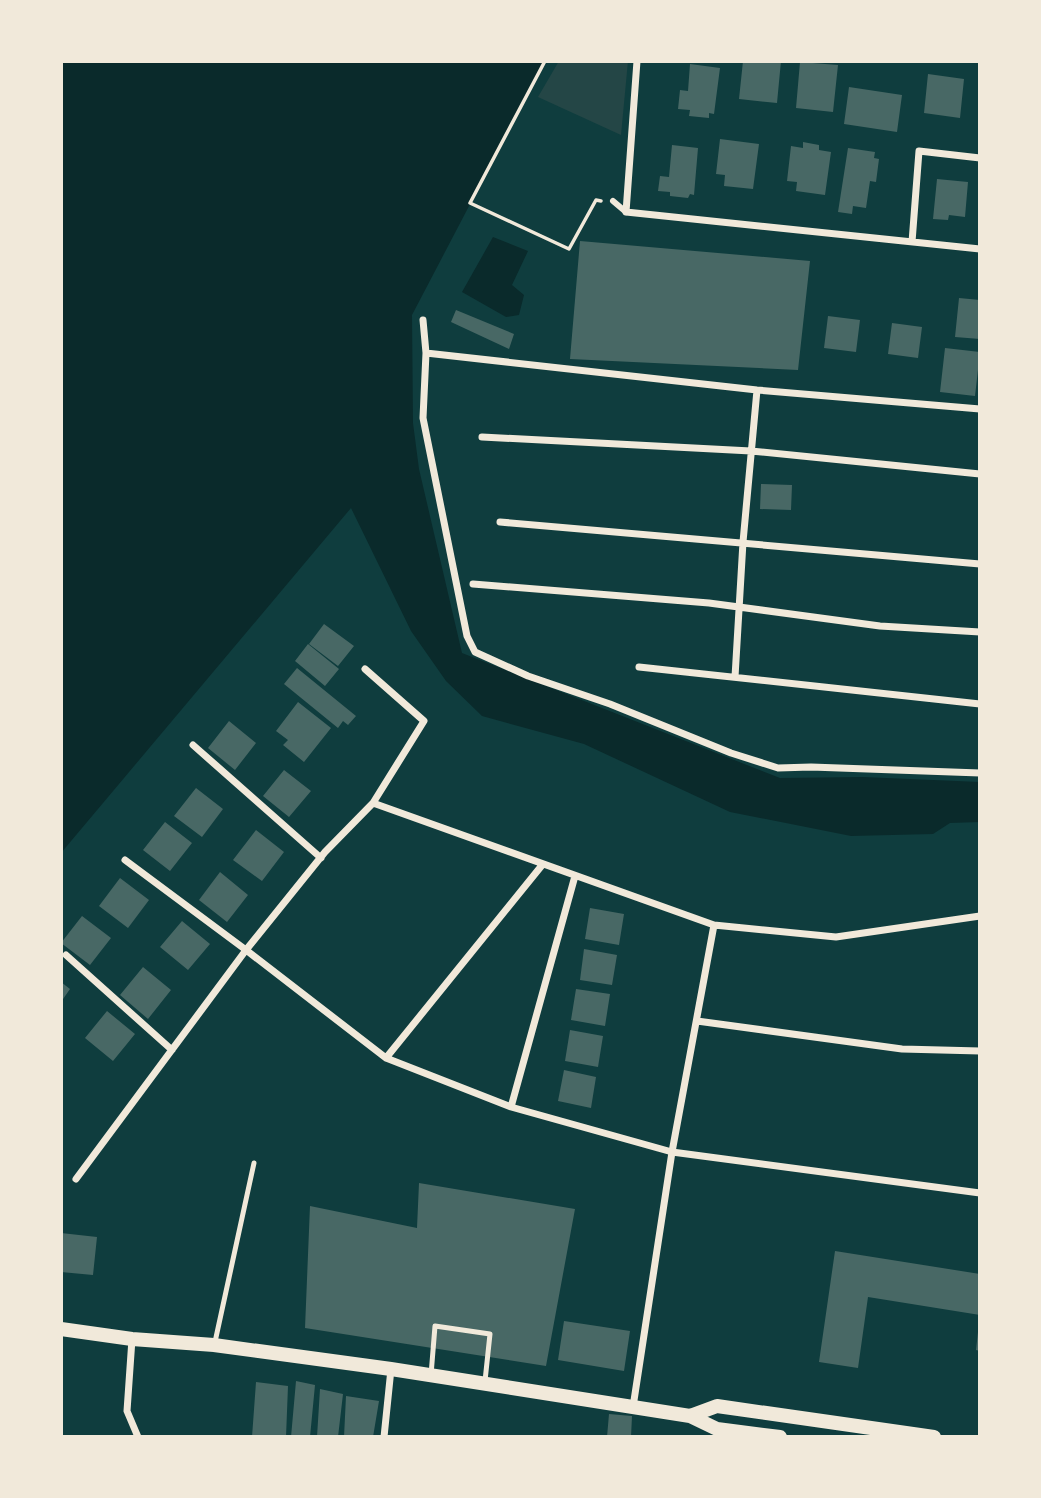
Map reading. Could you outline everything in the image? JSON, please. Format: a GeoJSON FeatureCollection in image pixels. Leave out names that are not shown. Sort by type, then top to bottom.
{"type":"FeatureCollection","features":[{"type":"Feature","properties":{"kind":"main road"},"geometry":{"type":"LineString","coordinates":[[61,1329],[132,1339],[214,1345],[391,1369],[690,1416],[717,1429],[780,1437]]}},
{"type":"Feature","properties":{"kind":"main road"},"geometry":{"type":"LineString","coordinates":[[690,1416],[717,1406],[934,1437]]}},
{"type":"Feature","properties":{"kind":"street"},"geometry":{"type":"LineString","coordinates":[[626,212],[637,61]]}},
{"type":"Feature","properties":{"kind":"street"},"geometry":{"type":"LineString","coordinates":[[912,242],[919,151],[980,158]]}},
{"type":"Feature","properties":{"kind":"street"},"geometry":{"type":"LineString","coordinates":[[613,201],[626,212],[980,249]]}},
{"type":"Feature","properties":{"kind":"street"},"geometry":{"type":"LineString","coordinates":[[423,320],[426,353],[423,418],[467,636],[475,652],[528,676],[610,704],[730,753],[778,768],[980,773]]}},
{"type":"Feature","properties":{"kind":"street"},"geometry":{"type":"LineString","coordinates":[[426,353],[757,390],[980,410]]}},
{"type":"Feature","properties":{"kind":"street"},"geometry":{"type":"LineString","coordinates":[[735,677],[738,607],[757,390]]}},
{"type":"Feature","properties":{"kind":"street"},"geometry":{"type":"LineString","coordinates":[[482,437],[751,451],[980,474]]}},
{"type":"Feature","properties":{"kind":"street"},"geometry":{"type":"LineString","coordinates":[[500,522],[980,564]]}},
{"type":"Feature","properties":{"kind":"street"},"geometry":{"type":"LineString","coordinates":[[472,584],[738,607],[880,626],[980,632]]}},
{"type":"Feature","properties":{"kind":"street"},"geometry":{"type":"LineString","coordinates":[[639,667],[980,704]]}},
{"type":"Feature","properties":{"kind":"street"},"geometry":{"type":"LineString","coordinates":[[76,1179],[246,950],[321,858],[373,803],[424,720],[365,669]]}},
{"type":"Feature","properties":{"kind":"street"},"geometry":{"type":"LineString","coordinates":[[193,745],[321,858]]}},
{"type":"Feature","properties":{"kind":"street"},"geometry":{"type":"LineString","coordinates":[[373,803],[714,925],[835,937],[980,916]]}},
{"type":"Feature","properties":{"kind":"street"},"geometry":{"type":"LineString","coordinates":[[125,860],[386,1058],[511,1107],[672,1152],[980,1193]]}},
{"type":"Feature","properties":{"kind":"street"},"geometry":{"type":"LineString","coordinates":[[386,1058],[543,864]]}},
{"type":"Feature","properties":{"kind":"street"},"geometry":{"type":"LineString","coordinates":[[511,1107],[575,876]]}},
{"type":"Feature","properties":{"kind":"street"},"geometry":{"type":"LineString","coordinates":[[633,1408],[672,1152],[714,925]]}},
{"type":"Feature","properties":{"kind":"street"},"geometry":{"type":"LineString","coordinates":[[66,955],[172,1050]]}},
{"type":"Feature","properties":{"kind":"street"},"geometry":{"type":"LineString","coordinates":[[697,1020],[902,1049],[980,1051]]}},
{"type":"Feature","properties":{"kind":"street"},"geometry":{"type":"LineString","coordinates":[[132,1339],[127,1411],[138,1437]]}},
{"type":"Feature","properties":{"kind":"street"},"geometry":{"type":"LineString","coordinates":[[384,1437],[391,1369]]}},
{"type":"Feature","properties":{"kind":"lane"},"geometry":{"type":"LineString","coordinates":[[214,1345],[254,1163]]}},
{"type":"Feature","properties":{"kind":"lane"},"geometry":{"type":"LineString","coordinates":[[431,1376],[435,1326],[490,1334],[484,1384]]}},
{"type":"Feature","properties":{"kind":"path"},"geometry":{"type":"LineString","coordinates":[[545,61],[470,203],[569,249],[596,200],[613,201]]}},
{"type":"Feature","properties":{"kind":"shaded area"},"geometry":{"type":"Polygon","coordinates":[[[61,61],[545,61],[412,315],[413,423],[419,469],[462,653],[780,778],[863,777],[980,782],[980,822],[950,823],[933,834],[851,836],[730,812],[584,744],[482,716],[446,681],[411,631],[351,508],[61,853],[61,61]]]}},
{"type":"Feature","properties":{"kind":"shaded area"},"geometry":{"type":"Polygon","coordinates":[[[559,61],[628,61],[621,135],[538,97],[559,61]]]}},
{"type":"Feature","properties":{"kind":"shaded area"},"geometry":{"type":"Polygon","coordinates":[[[493,237],[528,251],[512,285],[524,295],[519,315],[506,317],[462,292],[493,237]]]}},
{"type":"Feature","properties":{"kind":"building"},"geometry":{"type":"Polygon","coordinates":[[[743,61],[781,61],[777,103],[739,99],[743,61]]]}},
{"type":"Feature","properties":{"kind":"building"},"geometry":{"type":"Polygon","coordinates":[[[800,62],[838,65],[833,112],[796,108],[800,62]]]}},
{"type":"Feature","properties":{"kind":"building"},"geometry":{"type":"Polygon","coordinates":[[[690,64],[720,68],[714,114],[709,113],[709,118],[689,116],[690,110],[678,109],[680,90],[688,91],[690,64]]]}},
{"type":"Feature","properties":{"kind":"building"},"geometry":{"type":"Polygon","coordinates":[[[928,74],[964,79],[960,118],[924,113],[928,74]]]}},
{"type":"Feature","properties":{"kind":"building"},"geometry":{"type":"Polygon","coordinates":[[[849,87],[902,95],[897,132],[844,124],[849,87]]]}},
{"type":"Feature","properties":{"kind":"building"},"geometry":{"type":"Polygon","coordinates":[[[720,139],[759,144],[753,189],[724,186],[725,175],[716,174],[720,139]]]}},
{"type":"Feature","properties":{"kind":"building"},"geometry":{"type":"Polygon","coordinates":[[[803,142],[819,145],[819,150],[831,152],[825,195],[796,191],[797,182],[787,181],[791,146],[803,148],[803,142]]]}},
{"type":"Feature","properties":{"kind":"building"},"geometry":{"type":"Polygon","coordinates":[[[672,145],[698,148],[694,195],[690,194],[688,198],[670,196],[670,192],[658,191],[660,176],[669,177],[672,145]]]}},
{"type":"Feature","properties":{"kind":"building"},"geometry":{"type":"Polygon","coordinates":[[[848,148],[875,152],[874,158],[879,159],[876,182],[870,181],[866,208],[853,206],[852,214],[838,212],[848,148]]]}},
{"type":"Feature","properties":{"kind":"building"},"geometry":{"type":"Polygon","coordinates":[[[937,179],[968,182],[965,217],[949,215],[948,220],[933,219],[937,179]]]}},
{"type":"Feature","properties":{"kind":"building"},"geometry":{"type":"Polygon","coordinates":[[[580,241],[810,261],[798,370],[570,359],[580,241]]]}},
{"type":"Feature","properties":{"kind":"building"},"geometry":{"type":"Polygon","coordinates":[[[959,298],[980,300],[980,339],[955,337],[959,298]]]}},
{"type":"Feature","properties":{"kind":"building"},"geometry":{"type":"Polygon","coordinates":[[[456,310],[514,334],[509,349],[451,322],[456,310]]]}},
{"type":"Feature","properties":{"kind":"building"},"geometry":{"type":"Polygon","coordinates":[[[828,316],[860,320],[856,352],[824,348],[828,316]]]}},
{"type":"Feature","properties":{"kind":"building"},"geometry":{"type":"Polygon","coordinates":[[[892,323],[922,327],[918,358],[888,354],[892,323]]]}},
{"type":"Feature","properties":{"kind":"building"},"geometry":{"type":"Polygon","coordinates":[[[945,348],[980,352],[975,396],[940,392],[945,348]]]}},
{"type":"Feature","properties":{"kind":"building"},"geometry":{"type":"Polygon","coordinates":[[[761,484],[792,485],[791,510],[760,509],[761,484]]]}},
{"type":"Feature","properties":{"kind":"building"},"geometry":{"type":"Polygon","coordinates":[[[324,624],[354,646],[338,666],[309,644],[324,624]]]}},
{"type":"Feature","properties":{"kind":"building"},"geometry":{"type":"Polygon","coordinates":[[[308,644],[339,669],[325,686],[295,661],[308,644]]]}},
{"type":"Feature","properties":{"kind":"building"},"geometry":{"type":"Polygon","coordinates":[[[297,668],[356,716],[348,725],[343,721],[338,728],[284,684],[297,668]]]}},
{"type":"Feature","properties":{"kind":"building"},"geometry":{"type":"Polygon","coordinates":[[[298,702],[331,728],[304,762],[283,745],[288,740],[276,731],[298,702]]]}},
{"type":"Feature","properties":{"kind":"building"},"geometry":{"type":"Polygon","coordinates":[[[229,721],[256,743],[235,770],[208,748],[229,721]]]}},
{"type":"Feature","properties":{"kind":"building"},"geometry":{"type":"Polygon","coordinates":[[[284,770],[311,791],[289,817],[263,796],[284,770]]]}},
{"type":"Feature","properties":{"kind":"building"},"geometry":{"type":"Polygon","coordinates":[[[196,788],[223,809],[202,837],[174,816],[196,788]]]}},
{"type":"Feature","properties":{"kind":"building"},"geometry":{"type":"Polygon","coordinates":[[[165,822],[192,843],[170,871],[143,850],[165,822]]]}},
{"type":"Feature","properties":{"kind":"building"},"geometry":{"type":"Polygon","coordinates":[[[256,830],[284,852],[262,881],[233,860],[256,830]]]}},
{"type":"Feature","properties":{"kind":"building"},"geometry":{"type":"Polygon","coordinates":[[[220,872],[248,895],[227,922],[199,900],[220,872]]]}},
{"type":"Feature","properties":{"kind":"building"},"geometry":{"type":"Polygon","coordinates":[[[120,878],[149,900],[128,928],[99,906],[120,878]]]}},
{"type":"Feature","properties":{"kind":"building"},"geometry":{"type":"Polygon","coordinates":[[[590,908],[624,914],[619,945],[585,939],[590,908]]]}},
{"type":"Feature","properties":{"kind":"building"},"geometry":{"type":"Polygon","coordinates":[[[82,916],[111,938],[90,965],[61,943],[82,916]]]}},
{"type":"Feature","properties":{"kind":"building"},"geometry":{"type":"Polygon","coordinates":[[[182,921],[210,944],[188,970],[160,947],[182,921]]]}},
{"type":"Feature","properties":{"kind":"building"},"geometry":{"type":"Polygon","coordinates":[[[584,949],[617,955],[612,985],[580,980],[584,949]]]}},
{"type":"Feature","properties":{"kind":"building"},"geometry":{"type":"Polygon","coordinates":[[[143,967],[171,990],[148,1019],[120,995],[143,967]]]}},
{"type":"Feature","properties":{"kind":"building"},"geometry":{"type":"Polygon","coordinates":[[[61,982],[70,989],[61,1002],[61,982]]]}},
{"type":"Feature","properties":{"kind":"building"},"geometry":{"type":"Polygon","coordinates":[[[576,989],[610,994],[605,1026],[571,1020],[576,989]]]}},
{"type":"Feature","properties":{"kind":"building"},"geometry":{"type":"Polygon","coordinates":[[[107,1011],[135,1034],[113,1061],[85,1038],[107,1011]]]}},
{"type":"Feature","properties":{"kind":"building"},"geometry":{"type":"Polygon","coordinates":[[[570,1030],[603,1036],[598,1067],[565,1061],[570,1030]]]}},
{"type":"Feature","properties":{"kind":"building"},"geometry":{"type":"Polygon","coordinates":[[[564,1070],[596,1077],[591,1108],[558,1101],[564,1070]]]}},
{"type":"Feature","properties":{"kind":"building"},"geometry":{"type":"Polygon","coordinates":[[[419,1183],[575,1209],[546,1366],[305,1328],[310,1206],[417,1228],[419,1183]]]}},
{"type":"Feature","properties":{"kind":"building"},"geometry":{"type":"Polygon","coordinates":[[[61,1233],[97,1237],[93,1275],[61,1272],[61,1233]]]}},
{"type":"Feature","properties":{"kind":"building"},"geometry":{"type":"Polygon","coordinates":[[[835,1251],[980,1274],[980,1315],[868,1297],[858,1368],[819,1362],[835,1251]]]}},
{"type":"Feature","properties":{"kind":"building"},"geometry":{"type":"Polygon","coordinates":[[[564,1321],[630,1331],[624,1371],[558,1360],[564,1321]]]}},
{"type":"Feature","properties":{"kind":"building"},"geometry":{"type":"Polygon","coordinates":[[[980,1332],[980,1351],[976,1350],[980,1332]]]}},
{"type":"Feature","properties":{"kind":"building"},"geometry":{"type":"Polygon","coordinates":[[[296,1381],[315,1385],[310,1437],[291,1437],[296,1381]]]}},
{"type":"Feature","properties":{"kind":"building"},"geometry":{"type":"Polygon","coordinates":[[[256,1382],[288,1386],[286,1437],[252,1437],[256,1382]]]}},
{"type":"Feature","properties":{"kind":"building"},"geometry":{"type":"Polygon","coordinates":[[[320,1389],[343,1394],[338,1437],[317,1437],[320,1389]]]}},
{"type":"Feature","properties":{"kind":"building"},"geometry":{"type":"Polygon","coordinates":[[[346,1396],[379,1401],[373,1437],[344,1437],[346,1396]]]}},
{"type":"Feature","properties":{"kind":"building"},"geometry":{"type":"Polygon","coordinates":[[[609,1414],[632,1416],[631,1437],[607,1437],[609,1414]]]}}]}
